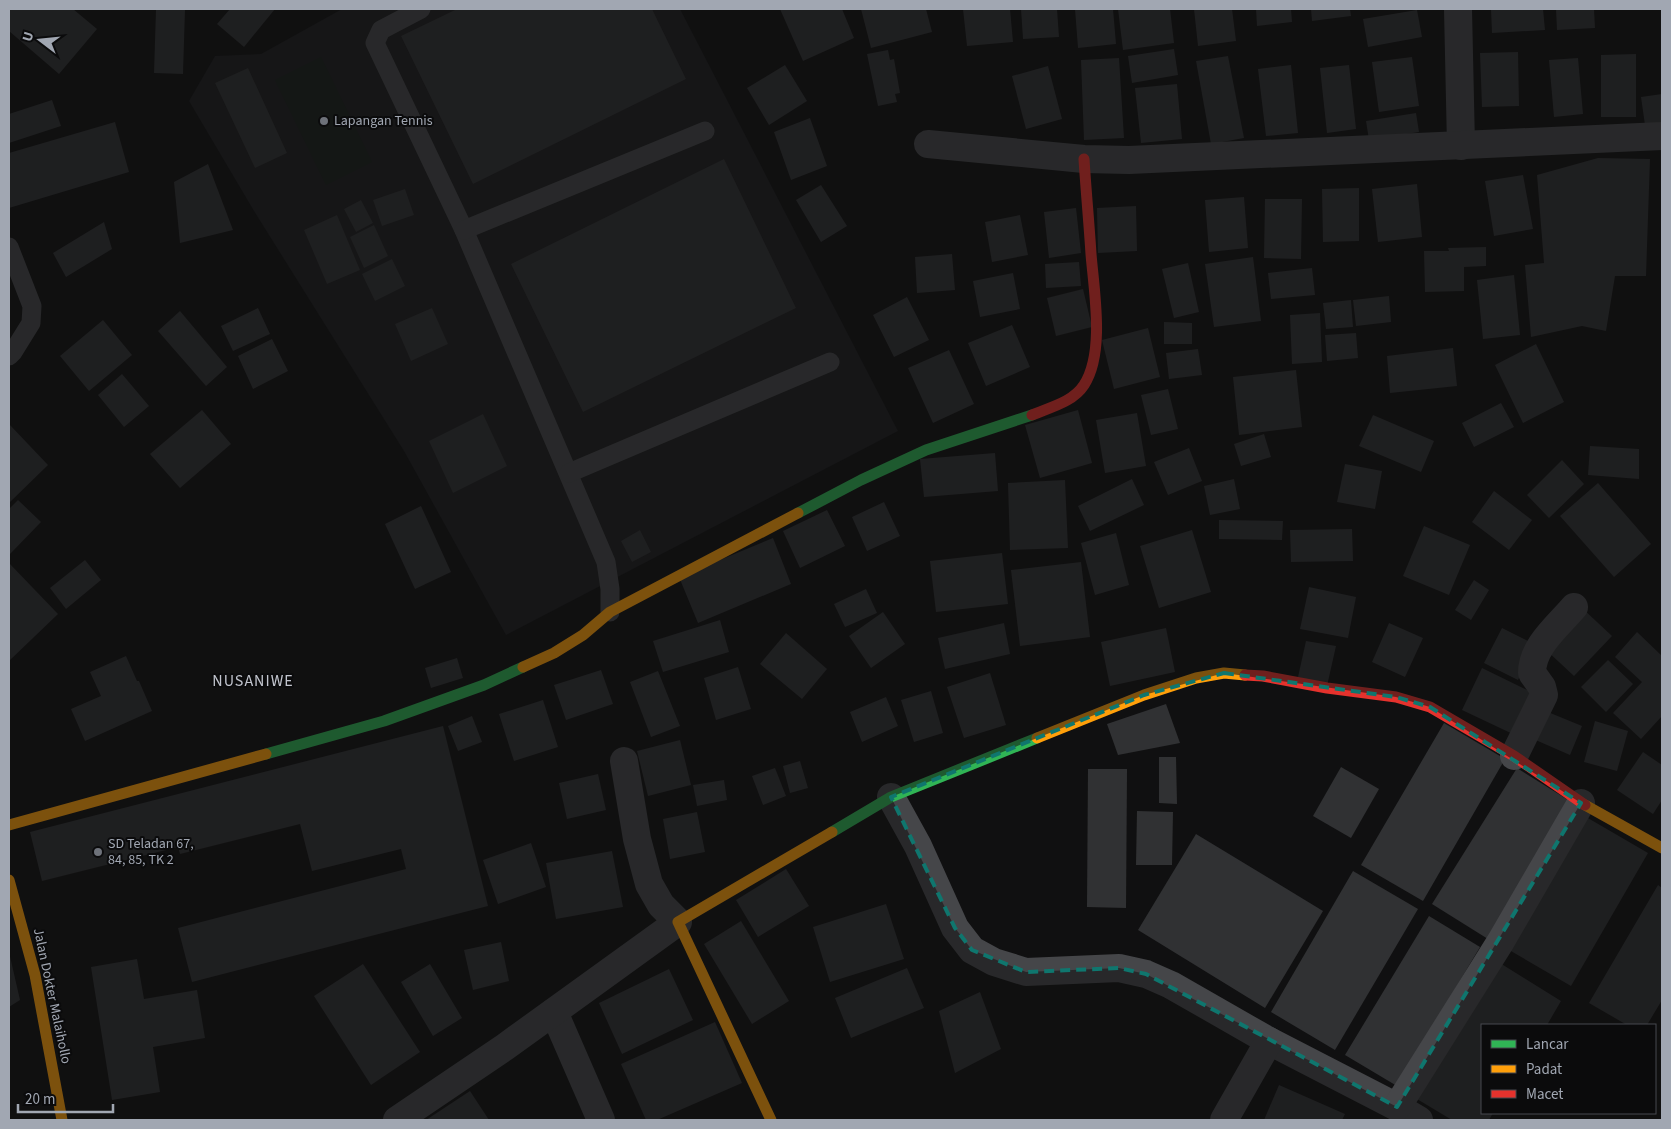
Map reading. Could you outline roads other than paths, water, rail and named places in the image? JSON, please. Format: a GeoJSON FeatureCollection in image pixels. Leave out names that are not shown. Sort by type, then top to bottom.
{"type":"FeatureCollection","features":[{"type":"Feature","properties":{"kind":"street"},"geometry":{"type":"LineString","coordinates":[[1458,9],[1461,146]]}},
{"type":"Feature","properties":{"kind":"street"},"geometry":{"type":"LineString","coordinates":[[928,144],[1084,159],[1129,160],[1662,136]]}},
{"type":"Feature","properties":{"kind":"street"},"geometry":{"type":"LineString","coordinates":[[9,825],[384,721],[484,685],[554,653],[582,635],[610,612],[861,480],[926,450],[1032,415],[1072,398],[1084,385],[1092,368],[1096,339],[1096,311],[1084,159]]}},
{"type":"Feature","properties":{"kind":"street"},"geometry":{"type":"LineString","coordinates":[[1514,756],[1544,695],[1542,687],[1532,674],[1534,658],[1538,649],[1574,607]]}},
{"type":"Feature","properties":{"kind":"street"},"geometry":{"type":"LineString","coordinates":[[397,1120],[554,1012],[678,922],[891,797],[1144,695],[1196,678],[1224,673],[1263,676],[1326,688],[1396,697],[1430,707],[1514,756],[1581,803],[1662,848]]}},
{"type":"Feature","properties":{"kind":"street"},"geometry":{"type":"LineString","coordinates":[[624,761],[637,839],[649,884],[661,905],[678,922],[771,1120]]}},
{"type":"Feature","properties":{"kind":"street"},"geometry":{"type":"LineString","coordinates":[[891,797],[918,846],[955,928],[972,950],[994,962],[1026,972],[1119,968],[1146,974],[1172,985],[1269,1041],[1408,1114],[1501,941],[1581,803]]}},
{"type":"Feature","properties":{"kind":"street","name":"Jalan Dokter Malaihollo"},"geometry":{"type":"LineString","coordinates":[[9,880],[35,975],[62,1120]]}},
{"type":"Feature","properties":{"kind":"street"},"geometry":{"type":"LineString","coordinates":[[554,1012],[601,1120]]}},
{"type":"Feature","properties":{"kind":"street"},"geometry":{"type":"LineString","coordinates":[[1224,1120],[1269,1041]]}},
{"type":"Feature","properties":{"kind":"lane"},"geometry":{"type":"LineString","coordinates":[[421,9],[381,30],[375,43],[464,230],[606,562],[610,589],[610,612]]}},
{"type":"Feature","properties":{"kind":"lane"},"geometry":{"type":"LineString","coordinates":[[464,230],[705,131]]}},
{"type":"Feature","properties":{"kind":"lane"},"geometry":{"type":"LineString","coordinates":[[9,248],[32,306],[31,323],[9,356]]}},
{"type":"Feature","properties":{"kind":"lane"},"geometry":{"type":"LineString","coordinates":[[569,473],[830,362]]}},
{"type":"Feature","properties":{"kind":"place","name":"Lapangan Tennis"},"geometry":{"type":"Point","coordinates":[324,121]}},
{"type":"Feature","properties":{"kind":"place","name":"SD Teladan 67, 84, 85, TK 2"},"geometry":{"type":"Point","coordinates":[98,852]}},
{"type":"Feature","properties":{"kind":"district","name":"NUSANIWE"},"geometry":{"type":"Point","coordinates":[253,681]}}]}
